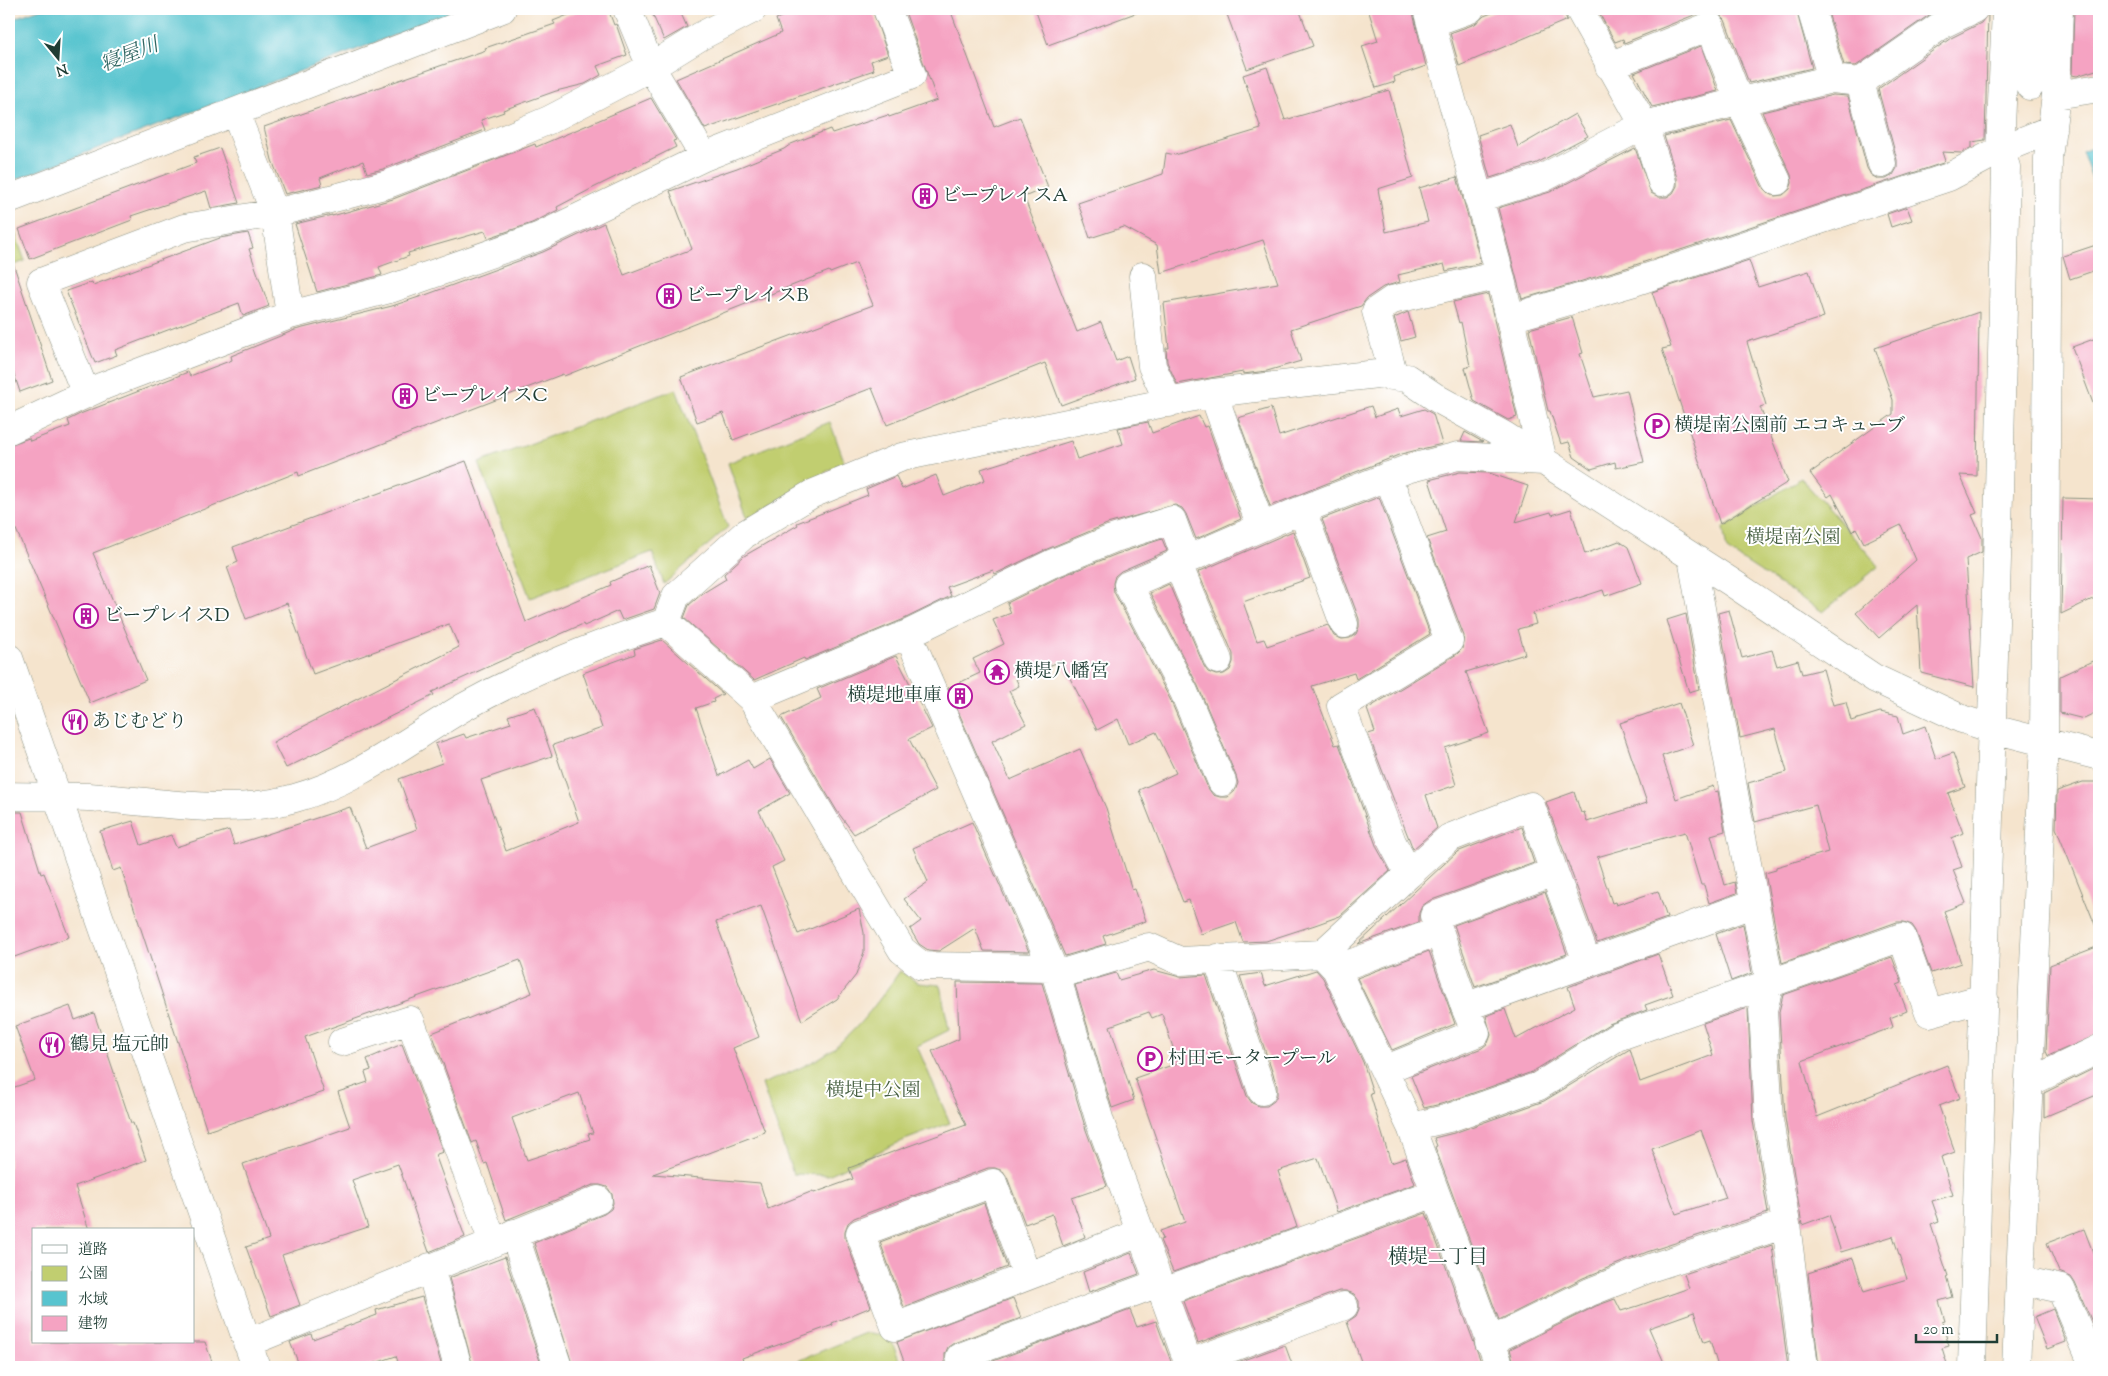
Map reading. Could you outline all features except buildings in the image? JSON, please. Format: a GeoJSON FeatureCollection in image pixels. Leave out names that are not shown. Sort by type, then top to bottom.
{"type":"FeatureCollection","features":[{"type":"Feature","properties":{"kind":"street"},"geometry":{"type":"LineString","coordinates":[[9,199],[502,9]]}},
{"type":"Feature","properties":{"kind":"street"},"geometry":{"type":"LineString","coordinates":[[626,9],[651,67],[704,156]]}},
{"type":"Feature","properties":{"kind":"street"},"geometry":{"type":"LineString","coordinates":[[86,394],[41,282],[184,228],[275,213],[388,184],[488,146],[549,120],[651,67],[701,36],[753,9]]}},
{"type":"Feature","properties":{"kind":"street"},"geometry":{"type":"LineString","coordinates":[[9,430],[86,394],[290,315],[390,289],[538,237],[704,156],[912,75],[887,9]]}},
{"type":"Feature","properties":{"kind":"street"},"geometry":{"type":"LineString","coordinates":[[1470,9],[1429,16],[1500,275],[1543,461]]}},
{"type":"Feature","properties":{"kind":"street"},"geometry":{"type":"LineString","coordinates":[[1579,9],[1609,66],[1644,125],[1662,182]]}},
{"type":"Feature","properties":{"kind":"street"},"geometry":{"type":"LineString","coordinates":[[1811,9],[1832,78]]}},
{"type":"Feature","properties":{"kind":"street"},"geometry":{"type":"LineString","coordinates":[[1478,198],[1543,178],[1644,125],[1832,78],[1860,82],[1940,16],[1974,9]]}},
{"type":"Feature","properties":{"kind":"street"},"geometry":{"type":"LineString","coordinates":[[1972,1367],[1992,729],[2006,167],[2000,150],[2006,9]]}},
{"type":"Feature","properties":{"kind":"street"},"geometry":{"type":"LineString","coordinates":[[2030,86],[2032,9]]}},
{"type":"Feature","properties":{"kind":"street"},"geometry":{"type":"LineString","coordinates":[[2016,1367],[2044,743],[2048,158],[2056,95],[2059,9]]}},
{"type":"Feature","properties":{"kind":"street"},"geometry":{"type":"LineString","coordinates":[[1609,66],[1710,26],[1739,101],[1777,181]]}},
{"type":"Feature","properties":{"kind":"street"},"geometry":{"type":"LineString","coordinates":[[1860,82],[1882,164]]}},
{"type":"Feature","properties":{"kind":"street"},"geometry":{"type":"LineString","coordinates":[[2056,95],[2099,88]]}},
{"type":"Feature","properties":{"kind":"street"},"geometry":{"type":"LineString","coordinates":[[235,112],[275,213],[290,315]]}},
{"type":"Feature","properties":{"kind":"street"},"geometry":{"type":"LineString","coordinates":[[1511,318],[1634,282],[1949,177],[2000,150],[2052,129]]}},
{"type":"Feature","properties":{"kind":"street"},"geometry":{"type":"LineString","coordinates":[[1394,376],[1376,311],[1392,300],[1500,275]]}},
{"type":"Feature","properties":{"kind":"street"},"geometry":{"type":"LineString","coordinates":[[1143,276],[1152,366],[1169,403]]}},
{"type":"Feature","properties":{"kind":"street"},"geometry":{"type":"LineString","coordinates":[[666,622],[676,596],[745,534],[812,494],[902,457],[1013,432],[1213,393],[1377,374],[1407,378],[1438,399],[1505,436],[1874,678],[1962,719],[1992,729],[2099,756]]}},
{"type":"Feature","properties":{"kind":"street"},"geometry":{"type":"LineString","coordinates":[[1213,393],[1261,527]]}},
{"type":"Feature","properties":{"kind":"street"},"geometry":{"type":"LineString","coordinates":[[1222,782],[1184,692],[1128,585],[1182,560],[1388,476],[1458,456],[1543,461]]}},
{"type":"Feature","properties":{"kind":"street"},"geometry":{"type":"LineString","coordinates":[[1388,476],[1449,641],[1341,706],[1392,842],[1409,874]]}},
{"type":"Feature","properties":{"kind":"street"},"geometry":{"type":"LineString","coordinates":[[1302,510],[1344,624]]}},
{"type":"Feature","properties":{"kind":"street"},"geometry":{"type":"LineString","coordinates":[[752,699],[908,634],[1051,564],[1112,539],[1172,520],[1182,560],[1218,660]]}},
{"type":"Feature","properties":{"kind":"street"},"geometry":{"type":"LineString","coordinates":[[1692,558],[1770,983],[1762,1010],[1769,1120],[1786,1224],[1804,1367]]}},
{"type":"Feature","properties":{"kind":"street"},"geometry":{"type":"LineString","coordinates":[[666,622],[752,699],[902,950],[922,966],[1054,971],[1149,946],[1180,961],[1217,958],[1329,961],[1439,931]]}},
{"type":"Feature","properties":{"kind":"street"},"geometry":{"type":"LineString","coordinates":[[9,796],[86,797],[191,806],[251,806],[294,799],[321,790],[353,775],[505,685],[634,632],[666,622]]}},
{"type":"Feature","properties":{"kind":"street"},"geometry":{"type":"LineString","coordinates":[[908,634],[1054,971],[1101,1125],[1190,1365],[1344,1306]]}},
{"type":"Feature","properties":{"kind":"street"},"geometry":{"type":"LineString","coordinates":[[9,658],[251,1355],[430,1267],[598,1200]]}},
{"type":"Feature","properties":{"kind":"street"},"geometry":{"type":"LineString","coordinates":[[1329,961],[1409,874],[1449,838],[1531,806],[1587,962]]}},
{"type":"Feature","properties":{"kind":"street"},"geometry":{"type":"LineString","coordinates":[[1384,1070],[1476,1033],[1434,916],[1554,872]]}},
{"type":"Feature","properties":{"kind":"street"},"geometry":{"type":"LineString","coordinates":[[1465,1006],[1754,903]]}},
{"type":"Feature","properties":{"kind":"street"},"geometry":{"type":"LineString","coordinates":[[1411,1127],[1449,1118],[1539,1086],[1617,1038],[1902,937],[1929,1013],[1984,998]]}},
{"type":"Feature","properties":{"kind":"street"},"geometry":{"type":"LineString","coordinates":[[1217,958],[1262,1091]]}},
{"type":"Feature","properties":{"kind":"street"},"geometry":{"type":"LineString","coordinates":[[1329,961],[1411,1127],[1489,1342],[1500,1367]]}},
{"type":"Feature","properties":{"kind":"street"},"geometry":{"type":"LineString","coordinates":[[342,1042],[410,1020],[558,1367]]}},
{"type":"Feature","properties":{"kind":"street"},"geometry":{"type":"LineString","coordinates":[[2030,1082],[2099,1049]]}},
{"type":"Feature","properties":{"kind":"street"},"geometry":{"type":"LineString","coordinates":[[1027,1276],[993,1183],[860,1233],[895,1328],[1140,1233]]}},
{"type":"Feature","properties":{"kind":"street"},"geometry":{"type":"LineString","coordinates":[[960,1357],[1435,1193]]}},
{"type":"Feature","properties":{"kind":"street"},"geometry":{"type":"LineString","coordinates":[[1489,1342],[1599,1288],[1653,1267],[1786,1224]]}},
{"type":"Feature","properties":{"kind":"street"},"geometry":{"type":"LineString","coordinates":[[430,1267],[458,1367]]}},
{"type":"Feature","properties":{"kind":"street"},"geometry":{"type":"LineString","coordinates":[[2021,1280],[2061,1289],[2094,1367]]}},
{"type":"Feature","properties":{"kind":"green space"},"geometry":{"type":"Polygon","coordinates":[[[14,230],[25,261],[9,267],[9,232],[14,230]]]}},
{"type":"Feature","properties":{"kind":"green space"},"geometry":{"type":"Polygon","coordinates":[[[676,389],[728,527],[664,584],[652,552],[530,598],[479,463],[676,389]]]}},
{"type":"Feature","properties":{"kind":"green space"},"geometry":{"type":"Polygon","coordinates":[[[830,422],[844,461],[748,520],[728,463],[830,422]]]}},
{"type":"Feature","properties":{"kind":"green space","name":"横堤南公園"},"geometry":{"type":"Polygon","coordinates":[[[1801,478],[1879,566],[1823,612],[1727,550],[1723,528],[1801,478]]]}},
{"type":"Feature","properties":{"kind":"green space","name":"横堤中公園"},"geometry":{"type":"Polygon","coordinates":[[[900,971],[918,983],[940,985],[949,1030],[917,1046],[950,1123],[902,1141],[828,1175],[793,1174],[762,1084],[809,1064],[844,1040],[877,1002],[900,971]]]}},
{"type":"Feature","properties":{"kind":"green space"},"geometry":{"type":"Polygon","coordinates":[[[866,1333],[889,1335],[902,1367],[782,1367],[866,1333]]]}},
{"type":"Feature","properties":{"kind":"water","name":"寝屋川"},"geometry":{"type":"Polygon","coordinates":[[[40,9],[463,9],[9,182],[9,20],[40,9]]]}},
{"type":"Feature","properties":{"kind":"water"},"geometry":{"type":"Polygon","coordinates":[[[2099,145],[2099,198],[2082,152],[2099,145]]]}},
{"type":"Feature","properties":{"kind":"place","name":"ビープレイスA"},"geometry":{"type":"Point","coordinates":[925,196]}},
{"type":"Feature","properties":{"kind":"place","name":"ビープレイスB"},"geometry":{"type":"Point","coordinates":[669,296]}},
{"type":"Feature","properties":{"kind":"place","name":"ビープレイスC"},"geometry":{"type":"Point","coordinates":[405,396]}},
{"type":"Feature","properties":{"kind":"place","name":"横堤南公園前 エコキューブ"},"geometry":{"type":"Point","coordinates":[1657,426]}},
{"type":"Feature","properties":{"kind":"place","name":"ビープレイスD"},"geometry":{"type":"Point","coordinates":[86,616]}},
{"type":"Feature","properties":{"kind":"place","name":"横堤八幡宮"},"geometry":{"type":"Point","coordinates":[997,672]}},
{"type":"Feature","properties":{"kind":"place","name":"横堤地車庫"},"geometry":{"type":"Point","coordinates":[960,696]}},
{"type":"Feature","properties":{"kind":"place","name":"あじむどり"},"geometry":{"type":"Point","coordinates":[75,722]}},
{"type":"Feature","properties":{"kind":"place","name":"鶴見 塩元帥"},"geometry":{"type":"Point","coordinates":[52,1045]}},
{"type":"Feature","properties":{"kind":"place","name":"村田モータープール"},"geometry":{"type":"Point","coordinates":[1150,1059]}},
{"type":"Feature","properties":{"kind":"district","name":"横堤二丁目"},"geometry":{"type":"Point","coordinates":[1438,1258]}}]}
